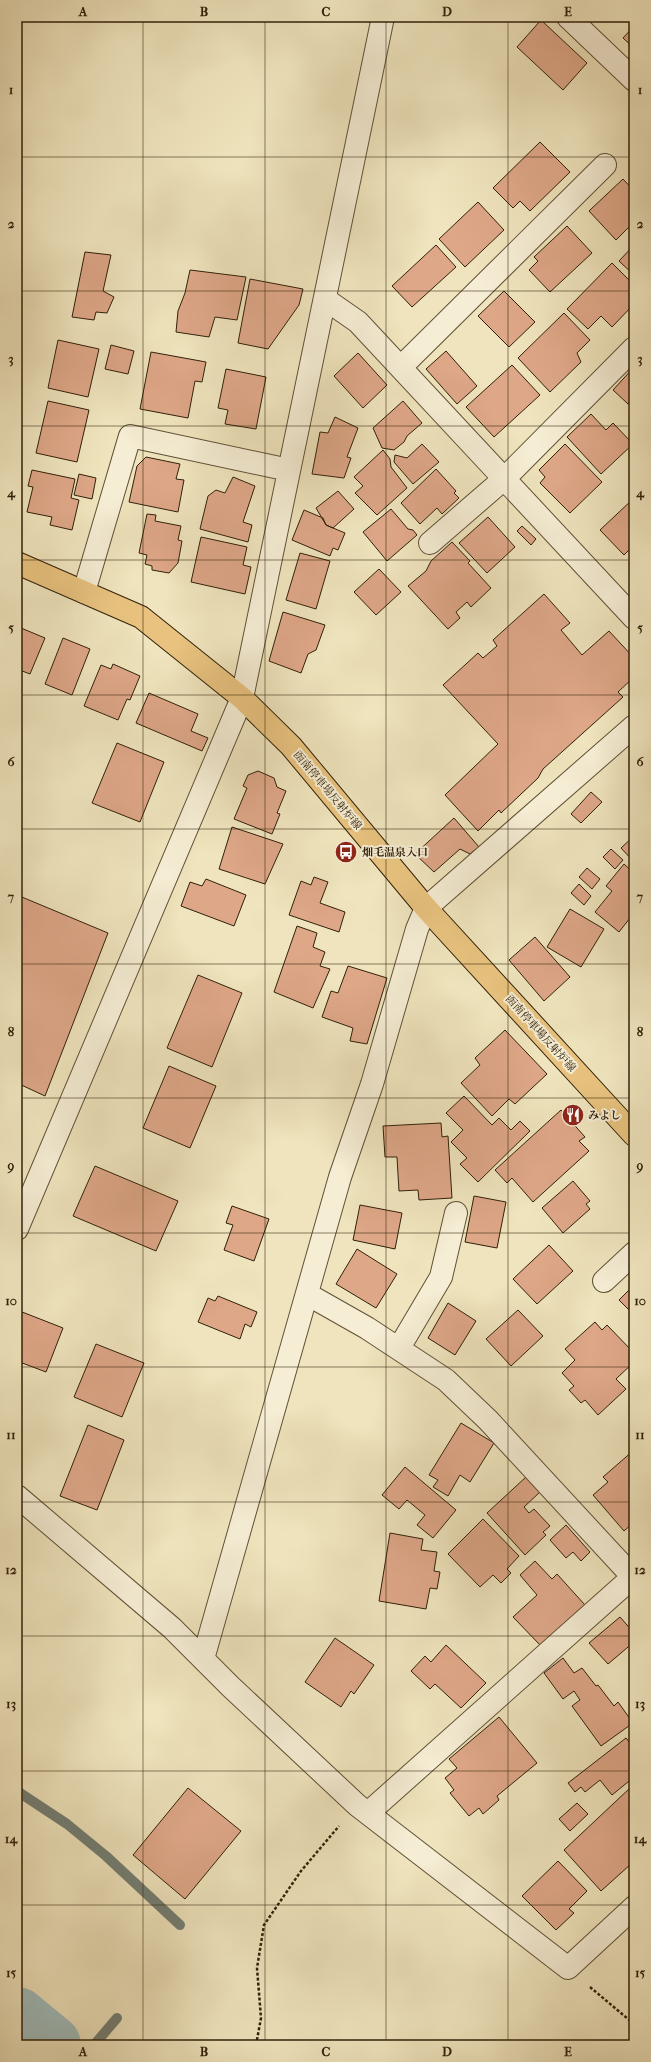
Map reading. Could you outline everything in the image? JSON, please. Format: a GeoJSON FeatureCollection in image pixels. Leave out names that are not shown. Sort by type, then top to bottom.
{"type":"FeatureCollection","features":[{"type":"Feature","properties":{"kind":"main road","name":"函南停車場反射炉線"},"geometry":{"type":"LineString","coordinates":[[17,563],[141,617],[242,698],[291,746],[426,908],[634,1136]]}},
{"type":"Feature","properties":{"kind":"street"},"geometry":{"type":"LineString","coordinates":[[17,1229],[242,698],[383,17]]}},
{"type":"Feature","properties":{"kind":"street"},"geometry":{"type":"LineString","coordinates":[[568,17],[634,80]]}},
{"type":"Feature","properties":{"kind":"street"},"geometry":{"type":"LineString","coordinates":[[401,367],[605,165]]}},
{"type":"Feature","properties":{"kind":"street"},"geometry":{"type":"LineString","coordinates":[[325,299],[358,322],[505,478],[630,606]]}},
{"type":"Feature","properties":{"kind":"street"},"geometry":{"type":"LineString","coordinates":[[430,543],[505,478],[634,348]]}},
{"type":"Feature","properties":{"kind":"street"},"geometry":{"type":"LineString","coordinates":[[84,592],[130,436],[289,470]]}},
{"type":"Feature","properties":{"kind":"street"},"geometry":{"type":"LineString","coordinates":[[203,1659],[340,1177],[372,1084],[417,929],[426,908],[634,726]]}},
{"type":"Feature","properties":{"kind":"street"},"geometry":{"type":"LineString","coordinates":[[399,1348],[441,1277],[456,1213]]}},
{"type":"Feature","properties":{"kind":"street"},"geometry":{"type":"LineString","coordinates":[[604,1281],[634,1253]]}},
{"type":"Feature","properties":{"kind":"street"},"geometry":{"type":"LineString","coordinates":[[307,1294],[399,1348],[446,1380],[488,1420],[634,1577],[362,1809]]}},
{"type":"Feature","properties":{"kind":"street"},"geometry":{"type":"LineString","coordinates":[[17,1496],[172,1628],[362,1809],[568,1968],[634,1907]]}},
{"type":"Feature","properties":{"kind":"path"},"geometry":{"type":"LineString","coordinates":[[256,2045],[261,2018],[257,1968],[264,1925],[301,1870],[362,1809]]}},
{"type":"Feature","properties":{"kind":"path"},"geometry":{"type":"LineString","coordinates":[[568,1968],[634,2024]]}},
{"type":"Feature","properties":{"kind":"building"},"geometry":{"type":"Polygon","coordinates":[[[541,20],[587,63],[563,90],[517,47],[541,20]]]}},
{"type":"Feature","properties":{"kind":"building"},"geometry":{"type":"Polygon","coordinates":[[[634,26],[634,48],[623,38],[634,26]]]}},
{"type":"Feature","properties":{"kind":"building"},"geometry":{"type":"Polygon","coordinates":[[[540,142],[570,172],[530,211],[520,201],[513,208],[493,188],[540,142]]]}},
{"type":"Feature","properties":{"kind":"building"},"geometry":{"type":"Polygon","coordinates":[[[623,179],[634,191],[634,222],[616,240],[589,211],[623,179]]]}},
{"type":"Feature","properties":{"kind":"building"},"geometry":{"type":"Polygon","coordinates":[[[478,202],[504,230],[465,267],[439,239],[478,202]]]}},
{"type":"Feature","properties":{"kind":"building"},"geometry":{"type":"Polygon","coordinates":[[[567,226],[592,253],[550,292],[529,270],[538,261],[534,257],[567,226]]]}},
{"type":"Feature","properties":{"kind":"building"},"geometry":{"type":"Polygon","coordinates":[[[436,245],[456,267],[412,307],[392,286],[436,245]]]}},
{"type":"Feature","properties":{"kind":"building"},"geometry":{"type":"Polygon","coordinates":[[[634,245],[634,275],[619,261],[634,245]]]}},
{"type":"Feature","properties":{"kind":"building"},"geometry":{"type":"Polygon","coordinates":[[[85,252],[111,255],[103,291],[114,297],[107,313],[96,312],[94,320],[72,317],[85,252]]]}},
{"type":"Feature","properties":{"kind":"building"},"geometry":{"type":"Polygon","coordinates":[[[612,263],[634,285],[634,304],[612,327],[601,316],[588,329],[567,309],[612,263]]]}},
{"type":"Feature","properties":{"kind":"building"},"geometry":{"type":"Polygon","coordinates":[[[190,270],[246,277],[237,320],[215,317],[209,337],[176,332],[178,311],[185,293],[190,270]]]}},
{"type":"Feature","properties":{"kind":"building"},"geometry":{"type":"Polygon","coordinates":[[[250,279],[303,289],[299,305],[268,349],[238,343],[250,279]]]}},
{"type":"Feature","properties":{"kind":"building"},"geometry":{"type":"Polygon","coordinates":[[[504,291],[535,322],[509,347],[478,316],[504,291]]]}},
{"type":"Feature","properties":{"kind":"building"},"geometry":{"type":"Polygon","coordinates":[[[564,313],[590,340],[577,353],[581,362],[550,392],[518,358],[564,313]]]}},
{"type":"Feature","properties":{"kind":"building"},"geometry":{"type":"Polygon","coordinates":[[[58,340],[99,349],[88,397],[48,388],[58,340]]]}},
{"type":"Feature","properties":{"kind":"building"},"geometry":{"type":"Polygon","coordinates":[[[111,345],[134,351],[128,374],[105,369],[111,345]]]}},
{"type":"Feature","properties":{"kind":"building"},"geometry":{"type":"Polygon","coordinates":[[[446,351],[477,386],[457,404],[426,369],[446,351]]]}},
{"type":"Feature","properties":{"kind":"building"},"geometry":{"type":"Polygon","coordinates":[[[151,352],[206,362],[202,382],[195,381],[188,418],[140,409],[151,352]]]}},
{"type":"Feature","properties":{"kind":"building"},"geometry":{"type":"Polygon","coordinates":[[[358,353],[387,385],[363,408],[334,376],[358,353]]]}},
{"type":"Feature","properties":{"kind":"building"},"geometry":{"type":"Polygon","coordinates":[[[512,365],[540,395],[494,437],[466,407],[512,365]]]}},
{"type":"Feature","properties":{"kind":"building"},"geometry":{"type":"Polygon","coordinates":[[[634,367],[634,401],[632,399],[628,404],[613,390],[634,367]]]}},
{"type":"Feature","properties":{"kind":"building"},"geometry":{"type":"Polygon","coordinates":[[[226,369],[266,377],[256,429],[225,424],[228,410],[218,408],[226,369]]]}},
{"type":"Feature","properties":{"kind":"building"},"geometry":{"type":"Polygon","coordinates":[[[48,401],[89,410],[77,462],[36,453],[48,401]]]}},
{"type":"Feature","properties":{"kind":"building"},"geometry":{"type":"Polygon","coordinates":[[[403,401],[422,423],[394,450],[382,448],[373,428],[403,401]]]}},
{"type":"Feature","properties":{"kind":"building"},"geometry":{"type":"Polygon","coordinates":[[[591,414],[606,430],[613,423],[633,444],[601,474],[567,437],[591,414]]]}},
{"type":"Feature","properties":{"kind":"building"},"geometry":{"type":"Polygon","coordinates":[[[335,417],[358,428],[347,457],[351,458],[344,478],[312,474],[320,432],[328,433],[335,417]]]}},
{"type":"Feature","properties":{"kind":"building"},"geometry":{"type":"Polygon","coordinates":[[[422,444],[439,462],[413,484],[394,462],[395,455],[407,458],[422,444]]]}},
{"type":"Feature","properties":{"kind":"building"},"geometry":{"type":"Polygon","coordinates":[[[565,444],[602,482],[570,513],[540,483],[545,477],[539,470],[565,444]]]}},
{"type":"Feature","properties":{"kind":"building"},"geometry":{"type":"Polygon","coordinates":[[[383,450],[390,459],[391,467],[407,488],[377,515],[355,493],[363,486],[354,477],[383,450]]]}},
{"type":"Feature","properties":{"kind":"building"},"geometry":{"type":"Polygon","coordinates":[[[146,457],[180,464],[176,479],[184,480],[178,512],[129,502],[137,466],[146,457]]]}},
{"type":"Feature","properties":{"kind":"building"},"geometry":{"type":"Polygon","coordinates":[[[436,469],[456,491],[454,493],[459,498],[442,514],[437,508],[420,524],[401,503],[436,469]]]}},
{"type":"Feature","properties":{"kind":"building"},"geometry":{"type":"Polygon","coordinates":[[[32,470],[75,479],[71,498],[79,500],[72,530],[50,525],[52,517],[27,512],[33,487],[28,486],[32,470]]]}},
{"type":"Feature","properties":{"kind":"building"},"geometry":{"type":"Polygon","coordinates":[[[79,474],[96,478],[92,499],[74,495],[79,474]]]}},
{"type":"Feature","properties":{"kind":"building"},"geometry":{"type":"Polygon","coordinates":[[[233,477],[255,486],[243,522],[252,525],[248,542],[200,529],[208,496],[216,490],[225,493],[233,477]]]}},
{"type":"Feature","properties":{"kind":"building"},"geometry":{"type":"Polygon","coordinates":[[[338,491],[354,509],[333,528],[326,525],[316,508],[338,491]]]}},
{"type":"Feature","properties":{"kind":"building"},"geometry":{"type":"Polygon","coordinates":[[[633,499],[634,545],[624,555],[600,530],[633,499]]]}},
{"type":"Feature","properties":{"kind":"building"},"geometry":{"type":"Polygon","coordinates":[[[391,509],[408,529],[413,530],[417,535],[387,561],[363,532],[391,509]]]}},
{"type":"Feature","properties":{"kind":"building"},"geometry":{"type":"Polygon","coordinates":[[[304,510],[323,518],[326,525],[345,533],[338,550],[333,548],[330,556],[292,540],[304,510]]]}},
{"type":"Feature","properties":{"kind":"building"},"geometry":{"type":"Polygon","coordinates":[[[147,514],[156,515],[155,521],[181,526],[178,540],[182,541],[178,563],[169,573],[152,570],[152,566],[145,564],[147,555],[139,553],[147,514]]]}},
{"type":"Feature","properties":{"kind":"building"},"geometry":{"type":"Polygon","coordinates":[[[488,517],[515,547],[487,573],[459,543],[488,517]]]}},
{"type":"Feature","properties":{"kind":"building"},"geometry":{"type":"Polygon","coordinates":[[[522,526],[536,539],[531,545],[517,531],[522,526]]]}},
{"type":"Feature","properties":{"kind":"building"},"geometry":{"type":"Polygon","coordinates":[[[201,537],[247,547],[243,565],[251,567],[245,594],[191,582],[201,537]]]}},
{"type":"Feature","properties":{"kind":"building"},"geometry":{"type":"Polygon","coordinates":[[[452,542],[470,561],[468,563],[491,588],[471,607],[467,602],[456,612],[460,618],[448,629],[408,586],[426,571],[431,561],[452,542]]]}},
{"type":"Feature","properties":{"kind":"building"},"geometry":{"type":"Polygon","coordinates":[[[300,553],[330,561],[316,609],[286,600],[300,553]]]}},
{"type":"Feature","properties":{"kind":"building"},"geometry":{"type":"Polygon","coordinates":[[[379,569],[401,592],[376,615],[354,592],[379,569]]]}},
{"type":"Feature","properties":{"kind":"building"},"geometry":{"type":"Polygon","coordinates":[[[544,594],[570,623],[561,630],[582,655],[609,631],[634,658],[634,677],[618,692],[623,697],[543,769],[538,778],[501,813],[499,810],[478,831],[445,795],[498,744],[443,685],[478,653],[483,658],[497,646],[493,640],[544,594]]]}},
{"type":"Feature","properties":{"kind":"building"},"geometry":{"type":"Polygon","coordinates":[[[283,612],[325,625],[316,650],[308,654],[301,673],[269,661],[283,612]]]}},
{"type":"Feature","properties":{"kind":"building"},"geometry":{"type":"Polygon","coordinates":[[[21,628],[45,638],[30,674],[17,669],[17,637],[21,628]]]}},
{"type":"Feature","properties":{"kind":"building"},"geometry":{"type":"Polygon","coordinates":[[[63,638],[90,649],[72,695],[45,684],[63,638]]]}},
{"type":"Feature","properties":{"kind":"building"},"geometry":{"type":"Polygon","coordinates":[[[113,664],[140,676],[130,700],[127,699],[118,720],[84,706],[101,665],[111,669],[113,664]]]}},
{"type":"Feature","properties":{"kind":"building"},"geometry":{"type":"Polygon","coordinates":[[[149,693],[198,714],[191,731],[208,738],[202,751],[136,723],[149,693]]]}},
{"type":"Feature","properties":{"kind":"building"},"geometry":{"type":"Polygon","coordinates":[[[117,743],[164,762],[140,822],[92,803],[117,743]]]}},
{"type":"Feature","properties":{"kind":"building"},"geometry":{"type":"Polygon","coordinates":[[[258,771],[274,778],[277,787],[286,791],[277,813],[280,814],[272,834],[234,819],[247,788],[243,786],[248,775],[258,771]]]}},
{"type":"Feature","properties":{"kind":"building"},"geometry":{"type":"Polygon","coordinates":[[[591,792],[602,802],[581,823],[571,814],[591,792]]]}},
{"type":"Feature","properties":{"kind":"building"},"geometry":{"type":"Polygon","coordinates":[[[454,818],[479,847],[470,854],[460,849],[434,872],[415,854],[454,818]]]}},
{"type":"Feature","properties":{"kind":"building"},"geometry":{"type":"Polygon","coordinates":[[[232,827],[283,844],[265,884],[219,869],[232,827]]]}},
{"type":"Feature","properties":{"kind":"building"},"geometry":{"type":"Polygon","coordinates":[[[634,836],[634,862],[621,848],[634,836]]]}},
{"type":"Feature","properties":{"kind":"building"},"geometry":{"type":"Polygon","coordinates":[[[611,849],[623,860],[615,869],[603,857],[611,849]]]}},
{"type":"Feature","properties":{"kind":"building"},"geometry":{"type":"Polygon","coordinates":[[[624,864],[634,873],[634,913],[619,932],[595,912],[612,891],[606,886],[624,864]]]}},
{"type":"Feature","properties":{"kind":"building"},"geometry":{"type":"Polygon","coordinates":[[[587,868],[600,879],[592,889],[579,877],[587,868]]]}},
{"type":"Feature","properties":{"kind":"building"},"geometry":{"type":"Polygon","coordinates":[[[314,877],[328,882],[320,903],[345,912],[339,932],[289,915],[301,881],[311,885],[314,877]]]}},
{"type":"Feature","properties":{"kind":"building"},"geometry":{"type":"Polygon","coordinates":[[[206,879],[246,895],[234,926],[181,906],[190,882],[202,886],[206,879]]]}},
{"type":"Feature","properties":{"kind":"building"},"geometry":{"type":"Polygon","coordinates":[[[579,884],[591,896],[584,905],[571,893],[579,884]]]}},
{"type":"Feature","properties":{"kind":"building"},"geometry":{"type":"Polygon","coordinates":[[[17,895],[108,933],[45,1096],[17,1083],[17,895]]]}},
{"type":"Feature","properties":{"kind":"building"},"geometry":{"type":"Polygon","coordinates":[[[570,909],[604,929],[581,967],[547,947],[570,909]]]}},
{"type":"Feature","properties":{"kind":"building"},"geometry":{"type":"Polygon","coordinates":[[[297,926],[317,933],[313,947],[325,952],[320,966],[330,969],[313,1008],[274,992],[297,926]]]}},
{"type":"Feature","properties":{"kind":"building"},"geometry":{"type":"Polygon","coordinates":[[[535,937],[570,977],[544,1001],[509,960],[535,937]]]}},
{"type":"Feature","properties":{"kind":"building"},"geometry":{"type":"Polygon","coordinates":[[[348,966],[387,978],[367,1044],[350,1041],[353,1028],[322,1017],[331,991],[338,993],[348,966]]]}},
{"type":"Feature","properties":{"kind":"building"},"geometry":{"type":"Polygon","coordinates":[[[198,975],[242,993],[212,1067],[167,1048],[198,975]]]}},
{"type":"Feature","properties":{"kind":"building"},"geometry":{"type":"Polygon","coordinates":[[[505,1030],[547,1074],[515,1104],[509,1099],[492,1116],[461,1083],[480,1065],[475,1058],[505,1030]]]}},
{"type":"Feature","properties":{"kind":"building"},"geometry":{"type":"Polygon","coordinates":[[[169,1066],[216,1086],[190,1148],[143,1128],[169,1066]]]}},
{"type":"Feature","properties":{"kind":"building"},"geometry":{"type":"Polygon","coordinates":[[[464,1096],[492,1125],[499,1118],[511,1130],[520,1121],[530,1131],[478,1182],[460,1164],[467,1158],[451,1142],[463,1130],[446,1113],[464,1096]]]}},
{"type":"Feature","properties":{"kind":"building"},"geometry":{"type":"Polygon","coordinates":[[[561,1110],[585,1137],[579,1141],[589,1151],[533,1202],[512,1178],[507,1183],[495,1170],[561,1110]]]}},
{"type":"Feature","properties":{"kind":"building"},"geometry":{"type":"Polygon","coordinates":[[[441,1123],[442,1137],[448,1136],[452,1198],[419,1200],[418,1190],[399,1191],[397,1157],[385,1157],[383,1126],[441,1123]]]}},
{"type":"Feature","properties":{"kind":"building"},"geometry":{"type":"Polygon","coordinates":[[[95,1166],[178,1201],[156,1251],[73,1216],[95,1166]]]}},
{"type":"Feature","properties":{"kind":"building"},"geometry":{"type":"Polygon","coordinates":[[[573,1181],[590,1201],[586,1204],[590,1209],[563,1233],[542,1208],[573,1181]]]}},
{"type":"Feature","properties":{"kind":"building"},"geometry":{"type":"Polygon","coordinates":[[[474,1196],[506,1202],[497,1248],[465,1242],[474,1196]]]}},
{"type":"Feature","properties":{"kind":"building"},"geometry":{"type":"Polygon","coordinates":[[[360,1205],[402,1213],[395,1249],[353,1240],[360,1205]]]}},
{"type":"Feature","properties":{"kind":"building"},"geometry":{"type":"Polygon","coordinates":[[[232,1206],[269,1219],[254,1261],[224,1250],[233,1225],[226,1223],[232,1206]]]}},
{"type":"Feature","properties":{"kind":"building"},"geometry":{"type":"Polygon","coordinates":[[[549,1245],[573,1271],[537,1304],[513,1279],[549,1245]]]}},
{"type":"Feature","properties":{"kind":"building"},"geometry":{"type":"Polygon","coordinates":[[[357,1249],[397,1274],[376,1308],[336,1284],[357,1249]]]}},
{"type":"Feature","properties":{"kind":"building"},"geometry":{"type":"Polygon","coordinates":[[[634,1285],[634,1315],[619,1300],[634,1285]]]}},
{"type":"Feature","properties":{"kind":"building"},"geometry":{"type":"Polygon","coordinates":[[[218,1296],[257,1312],[251,1327],[245,1324],[240,1339],[198,1322],[208,1298],[215,1301],[218,1296]]]}},
{"type":"Feature","properties":{"kind":"building"},"geometry":{"type":"Polygon","coordinates":[[[448,1303],[476,1321],[455,1355],[428,1338],[448,1303]]]}},
{"type":"Feature","properties":{"kind":"building"},"geometry":{"type":"Polygon","coordinates":[[[17,1310],[63,1328],[46,1372],[17,1361],[17,1310]]]}},
{"type":"Feature","properties":{"kind":"building"},"geometry":{"type":"Polygon","coordinates":[[[518,1310],[543,1336],[511,1366],[486,1339],[518,1310]]]}},
{"type":"Feature","properties":{"kind":"building"},"geometry":{"type":"Polygon","coordinates":[[[595,1322],[602,1330],[607,1325],[634,1353],[634,1362],[616,1379],[626,1389],[598,1415],[585,1400],[581,1403],[569,1390],[574,1386],[562,1373],[575,1360],[565,1349],[595,1322]]]}},
{"type":"Feature","properties":{"kind":"building"},"geometry":{"type":"Polygon","coordinates":[[[96,1344],[144,1363],[122,1417],[74,1397],[96,1344]]]}},
{"type":"Feature","properties":{"kind":"building"},"geometry":{"type":"Polygon","coordinates":[[[461,1423],[494,1443],[470,1482],[460,1475],[448,1496],[433,1487],[438,1480],[429,1475],[461,1423]]]}},
{"type":"Feature","properties":{"kind":"building"},"geometry":{"type":"Polygon","coordinates":[[[88,1425],[124,1440],[97,1510],[60,1496],[88,1425]]]}},
{"type":"Feature","properties":{"kind":"building"},"geometry":{"type":"Polygon","coordinates":[[[634,1450],[634,1522],[624,1531],[593,1495],[608,1482],[603,1477],[634,1450]]]}},
{"type":"Feature","properties":{"kind":"building"},"geometry":{"type":"Polygon","coordinates":[[[405,1467],[456,1510],[433,1538],[417,1525],[425,1515],[407,1500],[399,1509],[382,1495],[405,1467]]]}},
{"type":"Feature","properties":{"kind":"building"},"geometry":{"type":"Polygon","coordinates":[[[526,1477],[540,1492],[524,1507],[529,1513],[534,1509],[550,1526],[543,1532],[546,1535],[525,1555],[487,1513],[526,1477]]]}},
{"type":"Feature","properties":{"kind":"building"},"geometry":{"type":"Polygon","coordinates":[[[483,1519],[519,1556],[507,1569],[511,1573],[501,1583],[493,1575],[480,1587],[448,1554],[483,1519]]]}},
{"type":"Feature","properties":{"kind":"building"},"geometry":{"type":"Polygon","coordinates":[[[566,1525],[590,1552],[581,1561],[573,1552],[566,1558],[550,1540],[566,1525]]]}},
{"type":"Feature","properties":{"kind":"building"},"geometry":{"type":"Polygon","coordinates":[[[390,1533],[423,1539],[421,1550],[437,1552],[434,1571],[440,1572],[437,1589],[430,1588],[426,1609],[379,1601],[390,1533]]]}},
{"type":"Feature","properties":{"kind":"building"},"geometry":{"type":"Polygon","coordinates":[[[535,1561],[552,1579],[557,1574],[585,1605],[541,1646],[513,1617],[537,1595],[520,1575],[535,1561]]]}},
{"type":"Feature","properties":{"kind":"building"},"geometry":{"type":"Polygon","coordinates":[[[620,1617],[634,1633],[634,1642],[608,1664],[589,1643],[620,1617]]]}},
{"type":"Feature","properties":{"kind":"building"},"geometry":{"type":"Polygon","coordinates":[[[335,1638],[374,1665],[354,1694],[351,1691],[341,1707],[305,1682],[335,1638]]]}},
{"type":"Feature","properties":{"kind":"building"},"geometry":{"type":"Polygon","coordinates":[[[446,1645],[486,1683],[461,1708],[435,1684],[430,1689],[411,1671],[425,1656],[431,1662],[446,1645]]]}},
{"type":"Feature","properties":{"kind":"building"},"geometry":{"type":"Polygon","coordinates":[[[563,1658],[574,1673],[582,1668],[596,1686],[598,1685],[614,1706],[618,1702],[633,1723],[601,1746],[572,1706],[580,1700],[574,1691],[563,1699],[544,1673],[563,1658]]]}},
{"type":"Feature","properties":{"kind":"building"},"geometry":{"type":"Polygon","coordinates":[[[499,1717],[537,1763],[497,1796],[499,1800],[483,1814],[479,1808],[469,1816],[450,1793],[454,1790],[445,1778],[457,1768],[449,1759],[499,1717]]]}},
{"type":"Feature","properties":{"kind":"building"},"geometry":{"type":"Polygon","coordinates":[[[626,1738],[634,1748],[634,1777],[612,1795],[600,1780],[585,1792],[581,1787],[575,1792],[568,1783],[626,1738]]]}},
{"type":"Feature","properties":{"kind":"building"},"geometry":{"type":"Polygon","coordinates":[[[188,1788],[241,1831],[185,1899],[133,1855],[188,1788]]]}},
{"type":"Feature","properties":{"kind":"building"},"geometry":{"type":"Polygon","coordinates":[[[630,1788],[634,1793],[634,1867],[631,1864],[601,1891],[564,1850],[630,1788]]]}},
{"type":"Feature","properties":{"kind":"building"},"geometry":{"type":"Polygon","coordinates":[[[577,1803],[588,1814],[570,1831],[559,1819],[577,1803]]]}},
{"type":"Feature","properties":{"kind":"building"},"geometry":{"type":"Polygon","coordinates":[[[558,1861],[587,1891],[569,1909],[574,1913],[556,1930],[522,1896],[558,1861]]]}},
{"type":"Feature","properties":{"kind":"waterway"},"geometry":{"type":"LineString","coordinates":[[17,1791],[67,1824],[106,1856],[180,1925]]}},
{"type":"Feature","properties":{"kind":"waterway"},"geometry":{"type":"LineString","coordinates":[[17,2017],[51,2045]]}},
{"type":"Feature","properties":{"kind":"waterway"},"geometry":{"type":"LineString","coordinates":[[94,2045],[117,2018]]}},
{"type":"Feature","properties":{"kind":"place","name":"畑毛温泉入口"},"geometry":{"type":"Point","coordinates":[346,852]}},
{"type":"Feature","properties":{"kind":"place","name":"みよし"},"geometry":{"type":"Point","coordinates":[573,1115]}}]}
